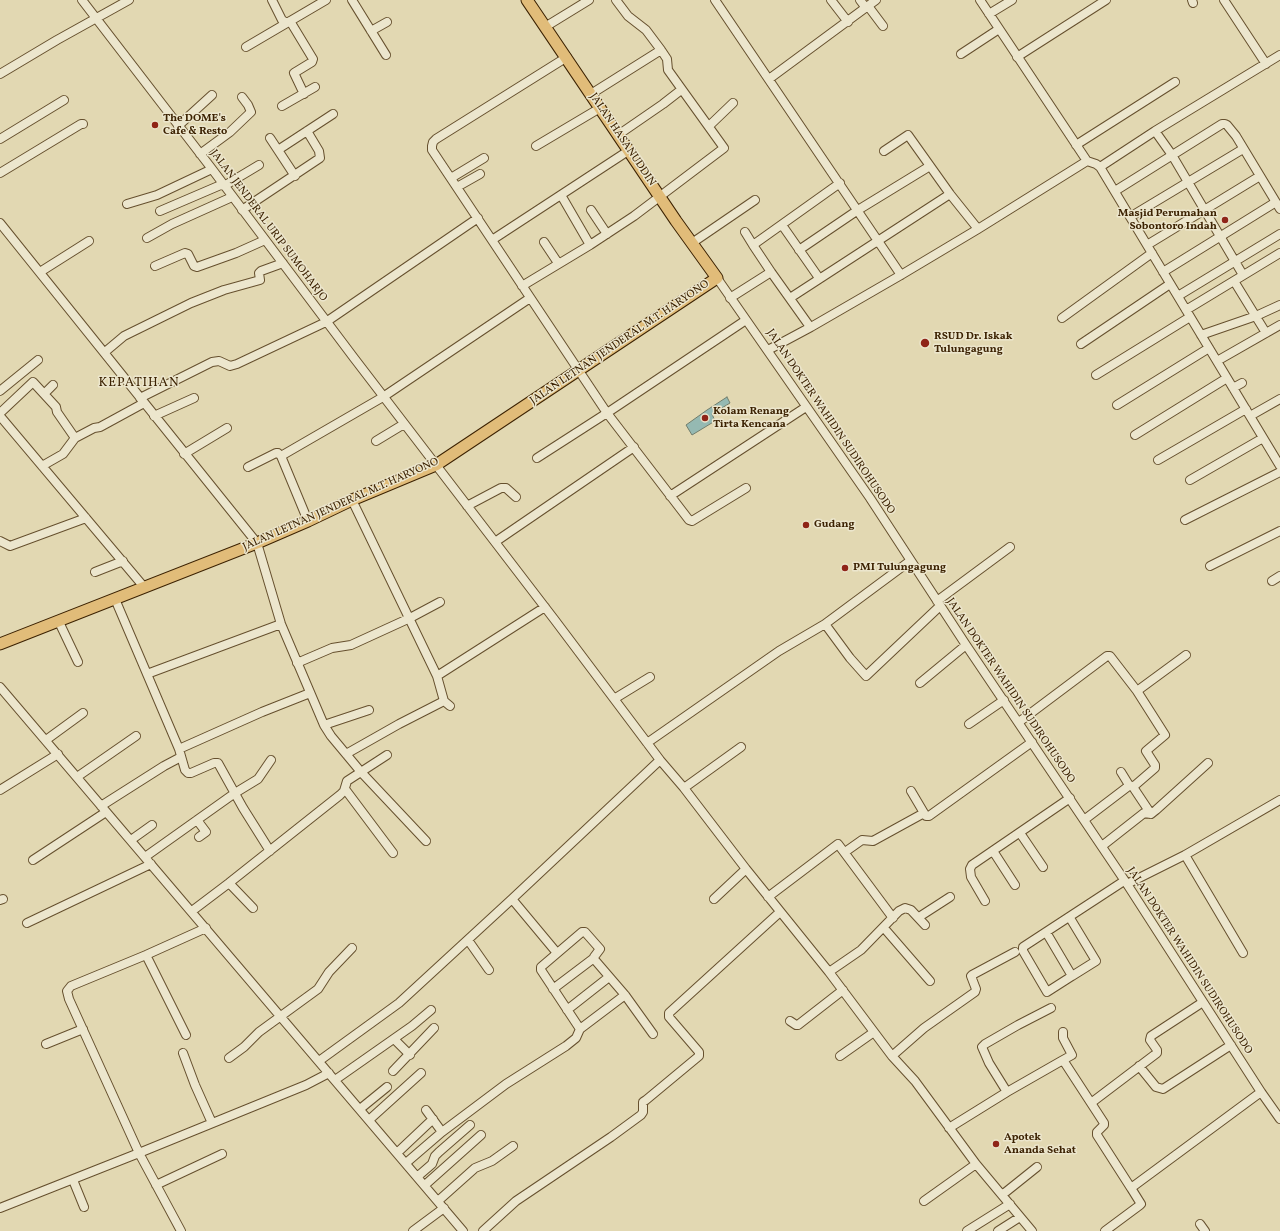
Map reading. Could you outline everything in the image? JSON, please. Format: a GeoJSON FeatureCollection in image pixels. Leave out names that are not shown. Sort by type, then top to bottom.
{"type":"FeatureCollection","features":[{"type":"Feature","properties":{"kind":"main road","name":"JALAN HASANUDDIN"},"geometry":{"type":"LineString","coordinates":[[528,0],[628,151],[718,278]]}},
{"type":"Feature","properties":{"kind":"main road","name":"JALAN LETNAN JENDERAL M.T. HARYONO"},"geometry":{"type":"LineString","coordinates":[[0,644],[257,543],[352,500],[436,465],[718,278]]}},
{"type":"Feature","properties":{"kind":"street","name":"JALAN JENDERAL URIP SUMOHARJO"},"geometry":{"type":"LineString","coordinates":[[82,0],[660,760],[684,788],[746,870],[829,972],[892,1056],[914,1081],[976,1164],[1032,1231]]}},
{"type":"Feature","properties":{"kind":"street"},"geometry":{"type":"LineString","coordinates":[[0,74],[129,0]]}},
{"type":"Feature","properties":{"kind":"street"},"geometry":{"type":"LineString","coordinates":[[272,0],[282,20],[289,22],[314,59],[312,62],[294,73],[304,94]]}},
{"type":"Feature","properties":{"kind":"street"},"geometry":{"type":"LineString","coordinates":[[246,47],[326,0]]}},
{"type":"Feature","properties":{"kind":"street"},"geometry":{"type":"LineString","coordinates":[[352,0],[386,55]]}},
{"type":"Feature","properties":{"kind":"street"},"geometry":{"type":"LineString","coordinates":[[546,26],[589,0]]}},
{"type":"Feature","properties":{"kind":"street"},"geometry":{"type":"LineString","coordinates":[[522,286],[590,245],[634,216],[724,149],[709,126],[681,90],[668,70],[667,59],[646,30],[628,16],[616,0]]}},
{"type":"Feature","properties":{"kind":"street"},"geometry":{"type":"LineString","coordinates":[[715,0],[901,275]]}},
{"type":"Feature","properties":{"kind":"street"},"geometry":{"type":"LineString","coordinates":[[831,0],[848,22]]}},
{"type":"Feature","properties":{"kind":"street"},"geometry":{"type":"LineString","coordinates":[[860,0],[883,26]]}},
{"type":"Feature","properties":{"kind":"street"},"geometry":{"type":"LineString","coordinates":[[769,80],[876,0]]}},
{"type":"Feature","properties":{"kind":"street"},"geometry":{"type":"LineString","coordinates":[[980,0],[1076,145],[1087,160],[1100,167],[1280,466]]}},
{"type":"Feature","properties":{"kind":"street"},"geometry":{"type":"LineString","coordinates":[[989,14],[1012,0]]}},
{"type":"Feature","properties":{"kind":"street"},"geometry":{"type":"LineString","coordinates":[[1017,57],[1106,0]]}},
{"type":"Feature","properties":{"kind":"street"},"geometry":{"type":"LineString","coordinates":[[1224,0],[1266,64]]}},
{"type":"Feature","properties":{"kind":"street"},"geometry":{"type":"LineString","coordinates":[[371,31],[387,22]]}},
{"type":"Feature","properties":{"kind":"street"},"geometry":{"type":"LineString","coordinates":[[961,54],[999,29]]}},
{"type":"Feature","properties":{"kind":"street"},"geometry":{"type":"LineString","coordinates":[[591,94],[660,50]]}},
{"type":"Feature","properties":{"kind":"street"},"geometry":{"type":"LineString","coordinates":[[1100,167],[1155,131],[1280,55]]}},
{"type":"Feature","properties":{"kind":"street"},"geometry":{"type":"LineString","coordinates":[[567,57],[433,142],[432,150],[608,413],[689,520],[692,521],[746,488]]}},
{"type":"Feature","properties":{"kind":"street"},"geometry":{"type":"LineString","coordinates":[[1076,145],[1175,82]]}},
{"type":"Feature","properties":{"kind":"street"},"geometry":{"type":"LineString","coordinates":[[282,106],[315,87]]}},
{"type":"Feature","properties":{"kind":"street"},"geometry":{"type":"LineString","coordinates":[[618,135],[681,90]]}},
{"type":"Feature","properties":{"kind":"street"},"geometry":{"type":"LineString","coordinates":[[178,126],[212,95]]}},
{"type":"Feature","properties":{"kind":"street"},"geometry":{"type":"LineString","coordinates":[[200,154],[230,132],[251,112],[242,97]]}},
{"type":"Feature","properties":{"kind":"street"},"geometry":{"type":"LineString","coordinates":[[0,139],[64,100]]}},
{"type":"Feature","properties":{"kind":"street"},"geometry":{"type":"LineString","coordinates":[[709,126],[733,103]]}},
{"type":"Feature","properties":{"kind":"street"},"geometry":{"type":"LineString","coordinates":[[536,146],[600,108]]}},
{"type":"Feature","properties":{"kind":"street"},"geometry":{"type":"LineString","coordinates":[[278,150],[333,114]]}},
{"type":"Feature","properties":{"kind":"street"},"geometry":{"type":"LineString","coordinates":[[0,173],[83,124]]}},
{"type":"Feature","properties":{"kind":"street"},"geometry":{"type":"LineString","coordinates":[[1115,191],[1224,124],[1227,125],[1277,201],[1163,272]]}},
{"type":"Feature","properties":{"kind":"street"},"geometry":{"type":"LineString","coordinates":[[242,210],[320,158],[319,151],[307,131]]}},
{"type":"Feature","properties":{"kind":"street"},"geometry":{"type":"LineString","coordinates":[[1155,131],[1189,182],[1243,275]]}},
{"type":"Feature","properties":{"kind":"street"},"geometry":{"type":"LineString","coordinates":[[884,151],[908,136],[950,194],[978,229]]}},
{"type":"Feature","properties":{"kind":"street"},"geometry":{"type":"LineString","coordinates":[[270,138],[295,176]]}},
{"type":"Feature","properties":{"kind":"street"},"geometry":{"type":"LineString","coordinates":[[1130,218],[1243,149]]}},
{"type":"Feature","properties":{"kind":"street"},"geometry":{"type":"LineString","coordinates":[[492,240],[628,151]]}},
{"type":"Feature","properties":{"kind":"street"},"geometry":{"type":"LineString","coordinates":[[451,178],[484,158]]}},
{"type":"Feature","properties":{"kind":"street"},"geometry":{"type":"LineString","coordinates":[[768,350],[901,275],[978,229],[1087,160]]}},
{"type":"Feature","properties":{"kind":"street"},"geometry":{"type":"LineString","coordinates":[[160,211],[224,185],[259,165]]}},
{"type":"Feature","properties":{"kind":"street"},"geometry":{"type":"LineString","coordinates":[[799,250],[858,210],[930,166]]}},
{"type":"Feature","properties":{"kind":"street"},"geometry":{"type":"LineString","coordinates":[[127,204],[157,195],[212,169]]}},
{"type":"Feature","properties":{"kind":"street"},"geometry":{"type":"LineString","coordinates":[[457,187],[480,174]]}},
{"type":"Feature","properties":{"kind":"street"},"geometry":{"type":"LineString","coordinates":[[1147,245],[1260,176]]}},
{"type":"Feature","properties":{"kind":"street"},"geometry":{"type":"LineString","coordinates":[[753,245],[840,183]]}},
{"type":"Feature","properties":{"kind":"street"},"geometry":{"type":"LineString","coordinates":[[790,298],[950,194]]}},
{"type":"Feature","properties":{"kind":"street"},"geometry":{"type":"LineString","coordinates":[[561,195],[590,245]]}},
{"type":"Feature","properties":{"kind":"street"},"geometry":{"type":"LineString","coordinates":[[147,238],[172,224],[232,197]]}},
{"type":"Feature","properties":{"kind":"street"},"geometry":{"type":"LineString","coordinates":[[692,243],[756,200]]}},
{"type":"Feature","properties":{"kind":"street"},"geometry":{"type":"LineString","coordinates":[[591,210],[607,234]]}},
{"type":"Feature","properties":{"kind":"street"},"geometry":{"type":"LineString","coordinates":[[42,466],[64,454],[75,438],[94,428],[100,427],[142,400],[212,362],[219,360],[230,366],[238,364],[326,322],[478,218]]}},
{"type":"Feature","properties":{"kind":"street"},"geometry":{"type":"LineString","coordinates":[[0,223],[257,543],[281,624],[324,725],[361,772],[426,841]]}},
{"type":"Feature","properties":{"kind":"street"},"geometry":{"type":"LineString","coordinates":[[782,225],[819,278]]}},
{"type":"Feature","properties":{"kind":"street"},"geometry":{"type":"LineString","coordinates":[[745,232],[808,324]]}},
{"type":"Feature","properties":{"kind":"street"},"geometry":{"type":"LineString","coordinates":[[1178,296],[1280,234]]}},
{"type":"Feature","properties":{"kind":"street"},"geometry":{"type":"LineString","coordinates":[[155,266],[185,252],[188,254],[194,266],[197,267],[236,253],[265,240]]}},
{"type":"Feature","properties":{"kind":"street"},"geometry":{"type":"LineString","coordinates":[[40,272],[89,241]]}},
{"type":"Feature","properties":{"kind":"street"},"geometry":{"type":"LineString","coordinates":[[544,242],[558,263]]}},
{"type":"Feature","properties":{"kind":"street"},"geometry":{"type":"LineString","coordinates":[[1096,375],[1188,314],[1243,275],[1280,253]]}},
{"type":"Feature","properties":{"kind":"street"},"geometry":{"type":"LineString","coordinates":[[1062,318],[1152,254]]}},
{"type":"Feature","properties":{"kind":"street"},"geometry":{"type":"LineString","coordinates":[[105,352],[124,336],[191,303],[224,290],[260,280],[259,273],[261,271],[283,263]]}},
{"type":"Feature","properties":{"kind":"street"},"geometry":{"type":"LineString","coordinates":[[730,298],[771,272]]}},
{"type":"Feature","properties":{"kind":"street","name":"JALAN DOKTER WAHIDIN SUDIROHUSODO"},"geometry":{"type":"LineString","coordinates":[[718,278],[730,298],[768,350],[870,498],[938,604],[1126,882],[1261,1092],[1280,1119]]}},
{"type":"Feature","properties":{"kind":"street"},"geometry":{"type":"LineString","coordinates":[[1234,281],[1266,333]]}},
{"type":"Feature","properties":{"kind":"street"},"geometry":{"type":"LineString","coordinates":[[1081,344],[1170,284]]}},
{"type":"Feature","properties":{"kind":"street"},"geometry":{"type":"LineString","coordinates":[[280,456],[383,397],[530,298]]}},
{"type":"Feature","properties":{"kind":"street"},"geometry":{"type":"LineString","coordinates":[[1201,335],[1256,316],[1280,305]]}},
{"type":"Feature","properties":{"kind":"street"},"geometry":{"type":"LineString","coordinates":[[536,458],[608,413],[746,320]]}},
{"type":"Feature","properties":{"kind":"street"},"geometry":{"type":"LineString","coordinates":[[1217,361],[1280,325]]}},
{"type":"Feature","properties":{"kind":"street"},"geometry":{"type":"LineString","coordinates":[[1117,405],[1209,348]]}},
{"type":"Feature","properties":{"kind":"street"},"geometry":{"type":"LineString","coordinates":[[0,391],[38,360]]}},
{"type":"Feature","properties":{"kind":"street"},"geometry":{"type":"LineString","coordinates":[[1135,435],[1227,378]]}},
{"type":"Feature","properties":{"kind":"street"},"geometry":{"type":"LineString","coordinates":[[0,412],[33,382],[56,407],[57,412],[75,438]]}},
{"type":"Feature","properties":{"kind":"street"},"geometry":{"type":"LineString","coordinates":[[1233,388],[1242,383]]}},
{"type":"Feature","properties":{"kind":"street"},"geometry":{"type":"LineString","coordinates":[[44,394],[53,385]]}},
{"type":"Feature","properties":{"kind":"street"},"geometry":{"type":"LineString","coordinates":[[154,416],[194,398]]}},
{"type":"Feature","properties":{"kind":"street"},"geometry":{"type":"LineString","coordinates":[[1158,460],[1248,413],[1280,399]]}},
{"type":"Feature","properties":{"kind":"street"},"geometry":{"type":"LineString","coordinates":[[670,496],[806,407]]}},
{"type":"Feature","properties":{"kind":"street"},"geometry":{"type":"LineString","coordinates":[[0,416],[144,587]]}},
{"type":"Feature","properties":{"kind":"street"},"geometry":{"type":"LineString","coordinates":[[376,441],[404,424]]}},
{"type":"Feature","properties":{"kind":"street"},"geometry":{"type":"LineString","coordinates":[[184,454],[227,428]]}},
{"type":"Feature","properties":{"kind":"street"},"geometry":{"type":"LineString","coordinates":[[1190,480],[1263,438]]}},
{"type":"Feature","properties":{"kind":"street"},"geometry":{"type":"LineString","coordinates":[[495,542],[634,447]]}},
{"type":"Feature","properties":{"kind":"street"},"geometry":{"type":"LineString","coordinates":[[248,467],[278,453],[308,521]]}},
{"type":"Feature","properties":{"kind":"street"},"geometry":{"type":"LineString","coordinates":[[1185,520],[1280,472]]}},
{"type":"Feature","properties":{"kind":"street"},"geometry":{"type":"LineString","coordinates":[[467,506],[501,488],[506,488],[516,497]]}},
{"type":"Feature","properties":{"kind":"street"},"geometry":{"type":"LineString","coordinates":[[346,754],[399,724],[447,704],[437,676],[410,618],[352,500]]}},
{"type":"Feature","properties":{"kind":"street"},"geometry":{"type":"LineString","coordinates":[[0,541],[10,546],[86,518]]}},
{"type":"Feature","properties":{"kind":"street"},"geometry":{"type":"LineString","coordinates":[[1210,566],[1280,531]]}},
{"type":"Feature","properties":{"kind":"street"},"geometry":{"type":"LineString","coordinates":[[824,624],[866,676],[938,604],[1010,548]]}},
{"type":"Feature","properties":{"kind":"street"},"geometry":{"type":"LineString","coordinates":[[95,572],[123,561]]}},
{"type":"Feature","properties":{"kind":"street"},"geometry":{"type":"LineString","coordinates":[[647,743],[779,651],[824,624],[910,561]]}},
{"type":"Feature","properties":{"kind":"street"},"geometry":{"type":"LineString","coordinates":[[1272,581],[1280,576]]}},
{"type":"Feature","properties":{"kind":"street"},"geometry":{"type":"LineString","coordinates":[[115,599],[179,749],[183,766],[188,773],[214,763],[218,764],[270,851]]}},
{"type":"Feature","properties":{"kind":"street"},"geometry":{"type":"LineString","coordinates":[[297,663],[332,648],[351,645],[410,618],[440,602]]}},
{"type":"Feature","properties":{"kind":"street"},"geometry":{"type":"LineString","coordinates":[[437,676],[545,607]]}},
{"type":"Feature","properties":{"kind":"street"},"geometry":{"type":"LineString","coordinates":[[59,622],[78,662]]}},
{"type":"Feature","properties":{"kind":"street"},"geometry":{"type":"LineString","coordinates":[[147,674],[281,624]]}},
{"type":"Feature","properties":{"kind":"street"},"geometry":{"type":"LineString","coordinates":[[920,683],[966,645]]}},
{"type":"Feature","properties":{"kind":"street"},"geometry":{"type":"LineString","coordinates":[[1019,722],[1107,655],[1110,656],[1137,691],[1165,735],[1146,751],[1155,765],[1155,768],[1084,820]]}},
{"type":"Feature","properties":{"kind":"street"},"geometry":{"type":"LineString","coordinates":[[1137,691],[1186,655]]}},
{"type":"Feature","properties":{"kind":"street"},"geometry":{"type":"LineString","coordinates":[[614,699],[650,677]]}},
{"type":"Feature","properties":{"kind":"street"},"geometry":{"type":"LineString","coordinates":[[0,687],[463,1231]]}},
{"type":"Feature","properties":{"kind":"street"},"geometry":{"type":"LineString","coordinates":[[179,749],[262,712],[310,693]]}},
{"type":"Feature","properties":{"kind":"street"},"geometry":{"type":"LineString","coordinates":[[969,724],[1004,700]]}},
{"type":"Feature","properties":{"kind":"street"},"geometry":{"type":"LineString","coordinates":[[324,725],[369,710]]}},
{"type":"Feature","properties":{"kind":"street"},"geometry":{"type":"LineString","coordinates":[[46,740],[84,713]]}},
{"type":"Feature","properties":{"kind":"street"},"geometry":{"type":"LineString","coordinates":[[77,777],[136,736]]}},
{"type":"Feature","properties":{"kind":"street"},"geometry":{"type":"LineString","coordinates":[[911,791],[924,813],[929,816],[932,815],[1032,742]]}},
{"type":"Feature","properties":{"kind":"street"},"geometry":{"type":"LineString","coordinates":[[684,788],[741,747]]}},
{"type":"Feature","properties":{"kind":"street"},"geometry":{"type":"LineString","coordinates":[[0,790],[58,754]]}},
{"type":"Feature","properties":{"kind":"street"},"geometry":{"type":"LineString","coordinates":[[192,911],[229,884],[340,795],[345,789],[348,781],[387,755]]}},
{"type":"Feature","properties":{"kind":"street"},"geometry":{"type":"LineString","coordinates":[[33,860],[164,766],[181,757]]}},
{"type":"Feature","properties":{"kind":"street"},"geometry":{"type":"LineString","coordinates":[[145,857],[235,793],[258,779],[271,760]]}},
{"type":"Feature","properties":{"kind":"street"},"geometry":{"type":"LineString","coordinates":[[319,1060],[399,1003],[660,760]]}},
{"type":"Feature","properties":{"kind":"street"},"geometry":{"type":"LineString","coordinates":[[1102,846],[1144,813],[1151,814],[1208,763]]}},
{"type":"Feature","properties":{"kind":"street"},"geometry":{"type":"LineString","coordinates":[[1121,772],[1151,814]]}},
{"type":"Feature","properties":{"kind":"street"},"geometry":{"type":"LineString","coordinates":[[345,789],[393,853]]}},
{"type":"Feature","properties":{"kind":"street"},"geometry":{"type":"LineString","coordinates":[[985,901],[971,877],[970,869],[972,865],[1070,798]]}},
{"type":"Feature","properties":{"kind":"street"},"geometry":{"type":"LineString","coordinates":[[1070,918],[1096,961],[1047,992],[1023,951],[1023,947],[1126,882],[1185,855],[1280,800]]}},
{"type":"Feature","properties":{"kind":"street"},"geometry":{"type":"LineString","coordinates":[[845,852],[862,840],[873,841],[924,813]]}},
{"type":"Feature","properties":{"kind":"street"},"geometry":{"type":"LineString","coordinates":[[198,820],[206,832],[199,837]]}},
{"type":"Feature","properties":{"kind":"street"},"geometry":{"type":"LineString","coordinates":[[131,840],[152,824]]}},
{"type":"Feature","properties":{"kind":"street"},"geometry":{"type":"LineString","coordinates":[[1020,833],[1043,867]]}},
{"type":"Feature","properties":{"kind":"street"},"geometry":{"type":"LineString","coordinates":[[768,897],[840,844],[892,918]]}},
{"type":"Feature","properties":{"kind":"street"},"geometry":{"type":"LineString","coordinates":[[994,851],[1015,885]]}},
{"type":"Feature","properties":{"kind":"street"},"geometry":{"type":"LineString","coordinates":[[1185,855],[1243,953]]}},
{"type":"Feature","properties":{"kind":"street"},"geometry":{"type":"LineString","coordinates":[[27,923],[151,864]]}},
{"type":"Feature","properties":{"kind":"street"},"geometry":{"type":"LineString","coordinates":[[714,899],[746,870]]}},
{"type":"Feature","properties":{"kind":"street"},"geometry":{"type":"LineString","coordinates":[[229,884],[253,908]]}},
{"type":"Feature","properties":{"kind":"street"},"geometry":{"type":"LineString","coordinates":[[918,917],[950,897]]}},
{"type":"Feature","properties":{"kind":"street"},"geometry":{"type":"LineString","coordinates":[[512,899],[557,953]]}},
{"type":"Feature","properties":{"kind":"street"},"geometry":{"type":"LineString","coordinates":[[829,972],[861,950],[899,911],[905,908],[911,910],[925,925]]}},
{"type":"Feature","properties":{"kind":"street"},"geometry":{"type":"LineString","coordinates":[[483,1231],[516,1201],[641,1115],[643,1112],[643,1102],[699,1056],[699,1052],[669,1017],[669,1013],[780,912]]}},
{"type":"Feature","properties":{"kind":"street"},"geometry":{"type":"LineString","coordinates":[[181,1231],[139,1153],[69,999],[68,993],[69,988],[206,928]]}},
{"type":"Feature","properties":{"kind":"street"},"geometry":{"type":"LineString","coordinates":[[884,928],[930,981]]}},
{"type":"Feature","properties":{"kind":"street"},"geometry":{"type":"LineString","coordinates":[[553,989],[594,958],[600,949],[583,932],[541,968],[553,989],[580,1029]]}},
{"type":"Feature","properties":{"kind":"street"},"geometry":{"type":"LineString","coordinates":[[1046,932],[1072,976]]}},
{"type":"Feature","properties":{"kind":"street"},"geometry":{"type":"LineString","coordinates":[[468,940],[489,970]]}},
{"type":"Feature","properties":{"kind":"street"},"geometry":{"type":"LineString","coordinates":[[229,1058],[244,1047],[259,1032],[318,989],[329,972],[352,948]]}},
{"type":"Feature","properties":{"kind":"street"},"geometry":{"type":"LineString","coordinates":[[892,1056],[924,1028],[975,992],[976,989],[970,976],[1015,952]]}},
{"type":"Feature","properties":{"kind":"street"},"geometry":{"type":"LineString","coordinates":[[146,955],[186,1035]]}},
{"type":"Feature","properties":{"kind":"street"},"geometry":{"type":"LineString","coordinates":[[594,958],[653,1034]]}},
{"type":"Feature","properties":{"kind":"street"},"geometry":{"type":"LineString","coordinates":[[567,1010],[609,977]]}},
{"type":"Feature","properties":{"kind":"street"},"geometry":{"type":"LineString","coordinates":[[790,1021],[798,1025],[842,990]]}},
{"type":"Feature","properties":{"kind":"street"},"geometry":{"type":"LineString","coordinates":[[406,1163],[442,1132],[506,1084],[566,1046],[576,1038],[580,1029],[625,996]]}},
{"type":"Feature","properties":{"kind":"street"},"geometry":{"type":"LineString","coordinates":[[1092,1104],[1158,1050],[1150,1040],[1151,1036],[1203,1002]]}},
{"type":"Feature","properties":{"kind":"street"},"geometry":{"type":"LineString","coordinates":[[1007,1092],[989,1063],[982,1047],[1018,1025],[1051,1008]]}},
{"type":"Feature","properties":{"kind":"street"},"geometry":{"type":"LineString","coordinates":[[0,1208],[73,1180],[306,1085],[332,1076],[394,1039],[431,1010]]}},
{"type":"Feature","properties":{"kind":"street"},"geometry":{"type":"LineString","coordinates":[[393,1072],[434,1028]]}},
{"type":"Feature","properties":{"kind":"street"},"geometry":{"type":"LineString","coordinates":[[46,1044],[83,1029]]}},
{"type":"Feature","properties":{"kind":"street"},"geometry":{"type":"LineString","coordinates":[[840,1056],[874,1032]]}},
{"type":"Feature","properties":{"kind":"street"},"geometry":{"type":"LineString","coordinates":[[949,1128],[1007,1092],[1072,1055],[1062,1038],[1063,1032]]}},
{"type":"Feature","properties":{"kind":"street"},"geometry":{"type":"LineString","coordinates":[[394,1039],[410,1055]]}},
{"type":"Feature","properties":{"kind":"street"},"geometry":{"type":"LineString","coordinates":[[1139,1066],[1156,1087],[1163,1089],[1231,1045]]}},
{"type":"Feature","properties":{"kind":"street"},"geometry":{"type":"LineString","coordinates":[[183,1053],[212,1123]]}},
{"type":"Feature","properties":{"kind":"street"},"geometry":{"type":"LineString","coordinates":[[1063,1060],[1104,1124],[1097,1132],[1097,1135],[1141,1204],[1105,1231]]}},
{"type":"Feature","properties":{"kind":"street"},"geometry":{"type":"LineString","coordinates":[[369,1120],[422,1073]]}},
{"type":"Feature","properties":{"kind":"street"},"geometry":{"type":"LineString","coordinates":[[360,1109],[388,1087]]}},
{"type":"Feature","properties":{"kind":"street"},"geometry":{"type":"LineString","coordinates":[[1131,1188],[1261,1092]]}},
{"type":"Feature","properties":{"kind":"street"},"geometry":{"type":"LineString","coordinates":[[426,1110],[442,1132]]}},
{"type":"Feature","properties":{"kind":"street"},"geometry":{"type":"LineString","coordinates":[[397,1153],[433,1119]]}},
{"type":"Feature","properties":{"kind":"street"},"geometry":{"type":"LineString","coordinates":[[417,1177],[432,1164],[439,1152],[470,1124]]}},
{"type":"Feature","properties":{"kind":"street"},"geometry":{"type":"LineString","coordinates":[[424,1186],[481,1135]]}},
{"type":"Feature","properties":{"kind":"street"},"geometry":{"type":"LineString","coordinates":[[438,1201],[475,1168],[492,1161],[513,1146]]}},
{"type":"Feature","properties":{"kind":"street"},"geometry":{"type":"LineString","coordinates":[[156,1185],[222,1154]]}},
{"type":"Feature","properties":{"kind":"street"},"geometry":{"type":"LineString","coordinates":[[924,1201],[976,1164]]}},
{"type":"Feature","properties":{"kind":"street"},"geometry":{"type":"LineString","coordinates":[[1002,1195],[1037,1167]]}},
{"type":"Feature","properties":{"kind":"street"},"geometry":{"type":"LineString","coordinates":[[73,1180],[84,1207]]}},
{"type":"Feature","properties":{"kind":"street"},"geometry":{"type":"LineString","coordinates":[[967,1231],[1010,1204]]}},
{"type":"Feature","properties":{"kind":"street"},"geometry":{"type":"LineString","coordinates":[[413,1231],[444,1208]]}},
{"type":"Feature","properties":{"kind":"street"},"geometry":{"type":"LineString","coordinates":[[998,1231],[1020,1217]]}},
{"type":"Feature","properties":{"kind":"street"},"geometry":{"type":"LineString","coordinates":[[1200,1224],[1205,1231]]}},
{"type":"Feature","properties":{"kind":"water","name":"Kolam Renang Tirta Kencana"},"geometry":{"type":"Polygon","coordinates":[[[727,397],[730,403],[712,414],[715,421],[692,435],[686,425],[727,397]]]}},
{"type":"Feature","properties":{"kind":"place","name":"The DOME's Cafe & Resto"},"geometry":{"type":"Point","coordinates":[155,125]}},
{"type":"Feature","properties":{"kind":"place","name":"Masjid Perumahan Sobontoro Indah"},"geometry":{"type":"Point","coordinates":[1225,220]}},
{"type":"Feature","properties":{"kind":"place","name":"RSUD Dr. Iskak Tulungagung"},"geometry":{"type":"Point","coordinates":[925,343]}},
{"type":"Feature","properties":{"kind":"place","name":"Kolam Renang Tirta Kencana"},"geometry":{"type":"Point","coordinates":[705,418]}},
{"type":"Feature","properties":{"kind":"place","name":"Gudang"},"geometry":{"type":"Point","coordinates":[806,525]}},
{"type":"Feature","properties":{"kind":"place","name":"PMI Tulungagung"},"geometry":{"type":"Point","coordinates":[845,568]}},
{"type":"Feature","properties":{"kind":"place","name":"Apotek Ananda Sehat"},"geometry":{"type":"Point","coordinates":[996,1144]}},
{"type":"Feature","properties":{"kind":"district","name":"KEPATIHAN"},"geometry":{"type":"Point","coordinates":[139,384]}}]}
